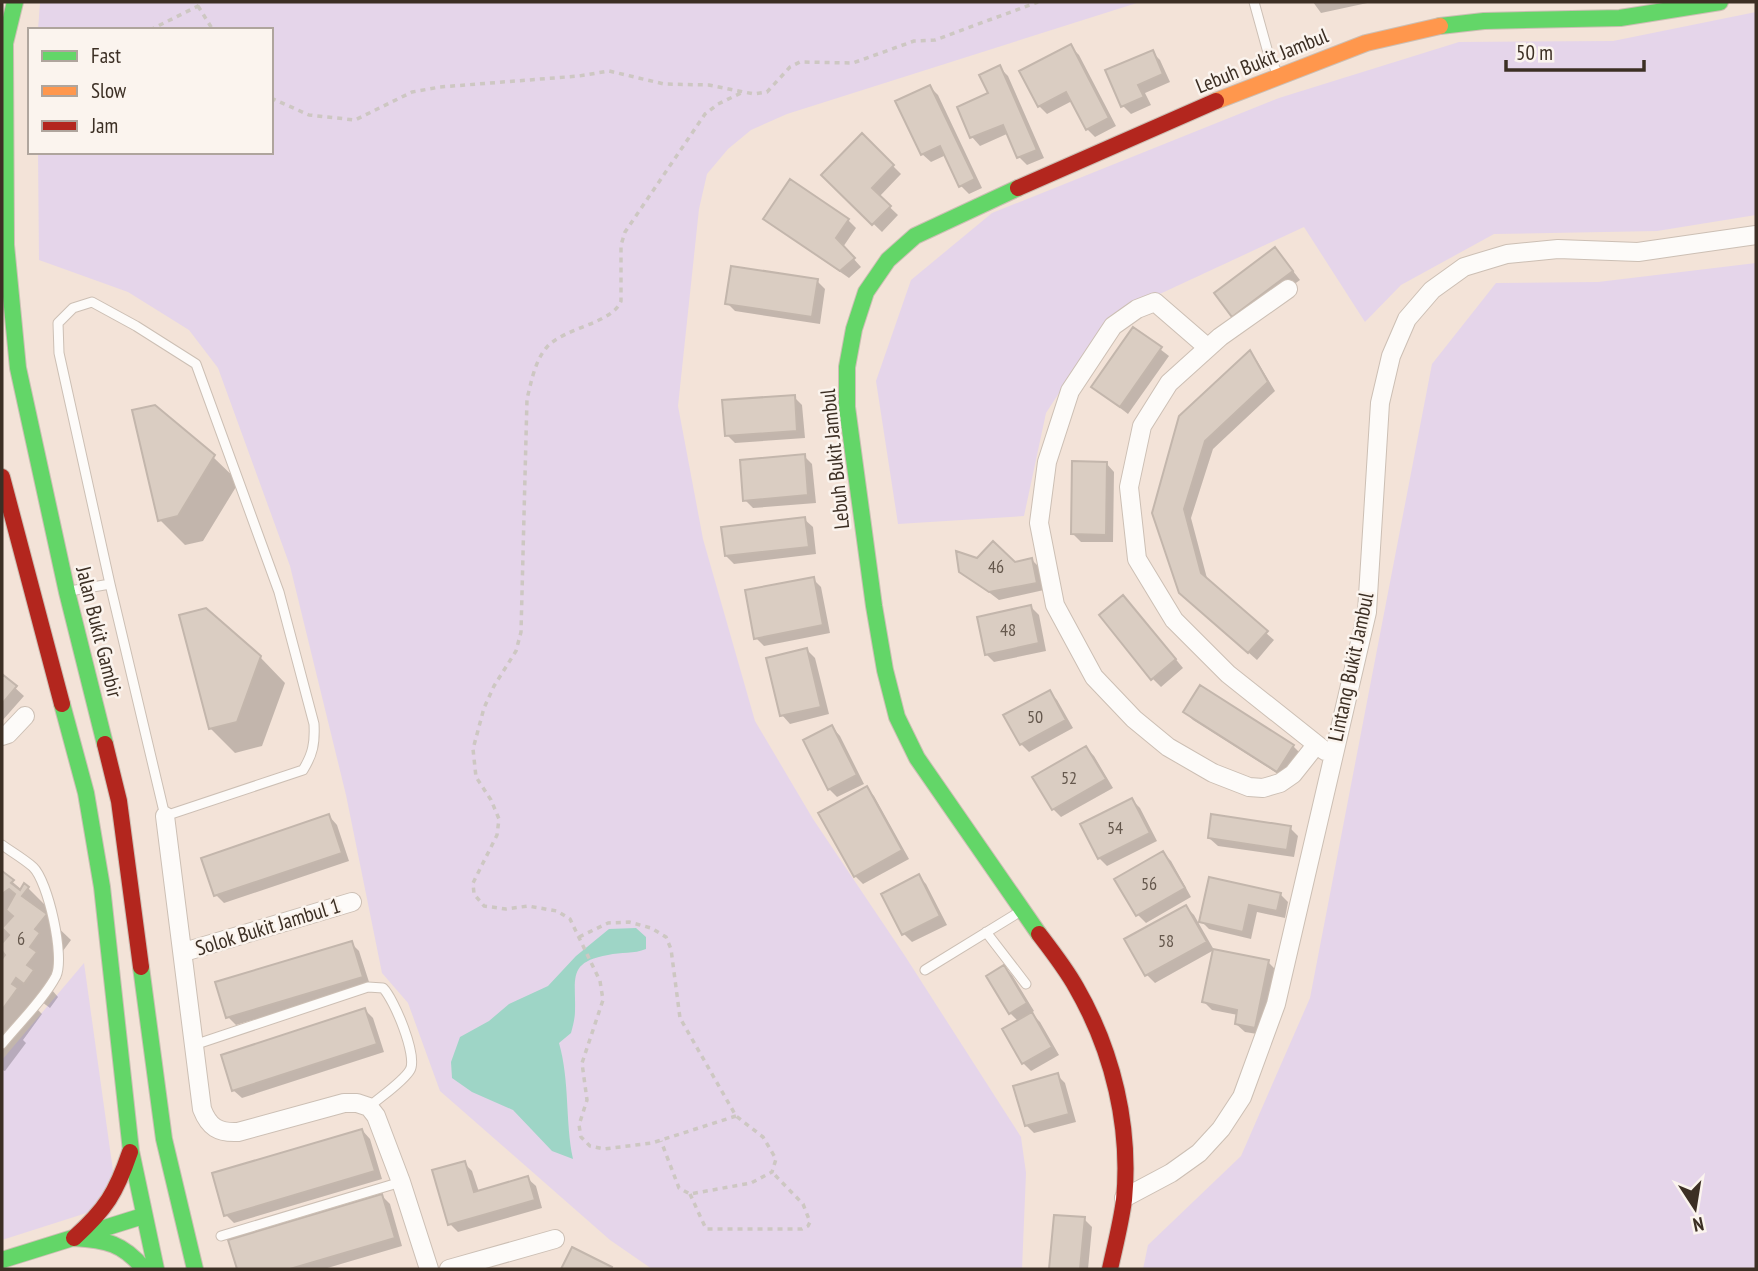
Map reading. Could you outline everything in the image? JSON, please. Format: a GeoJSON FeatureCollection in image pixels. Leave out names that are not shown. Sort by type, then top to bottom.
{"type":"FeatureCollection","features":[{"type":"Feature","properties":{"kind":"main road","name":"Jalan Bukit Gambir"},"geometry":{"type":"LineString","coordinates":[[15,2],[5,43],[6,245],[18,368],[67,592],[119,801],[164,1139],[194,1269]]}},
{"type":"Feature","properties":{"kind":"main road","name":"Lebuh Bukit Jambul"},"geometry":{"type":"LineString","coordinates":[[1110,1269],[1124,1198],[1126,1159],[1123,1117],[1116,1081],[1104,1044],[1075,985],[917,758],[897,717],[874,606],[847,407],[847,381],[854,329],[866,292],[888,260],[915,236],[966,211],[1278,76],[1366,43],[1430,27],[1484,21],[1620,18],[1720,2]]}},
{"type":"Feature","properties":{"kind":"main road"},"geometry":{"type":"LineString","coordinates":[[2,477],[86,793],[102,887],[131,1151],[156,1269]]}},
{"type":"Feature","properties":{"kind":"main road"},"geometry":{"type":"LineString","coordinates":[[143,1216],[156,1183],[164,1139]]}},
{"type":"Feature","properties":{"kind":"main road"},"geometry":{"type":"LineString","coordinates":[[74,1238],[112,1202],[131,1151]]}},
{"type":"Feature","properties":{"kind":"main road"},"geometry":{"type":"LineString","coordinates":[[143,1216],[194,1269]]}},
{"type":"Feature","properties":{"kind":"main road"},"geometry":{"type":"LineString","coordinates":[[2,1260],[143,1216]]}},
{"type":"Feature","properties":{"kind":"main road"},"geometry":{"type":"LineString","coordinates":[[74,1238],[111,1240],[134,1255],[144,1269]]}},
{"type":"Feature","properties":{"kind":"street","name":"Lintang Bukit Jambul"},"geometry":{"type":"LineString","coordinates":[[1124,1198],[1171,1173],[1199,1153],[1221,1129],[1241,1097],[1276,1004],[1367,612],[1380,403],[1391,356],[1407,319],[1432,290],[1464,267],[1507,254],[1558,249],[1638,252],[1756,235]]}},
{"type":"Feature","properties":{"kind":"street"},"geometry":{"type":"LineString","coordinates":[[1288,289],[1207,347],[1169,383],[1142,426],[1129,487],[1137,559],[1174,620],[1228,674],[1333,757]]}},
{"type":"Feature","properties":{"kind":"street"},"geometry":{"type":"LineString","coordinates":[[1207,347],[1156,302],[1137,309],[1113,326],[1070,391],[1047,463],[1039,523],[1055,604],[1094,677],[1134,719],[1168,747],[1213,773],[1249,787],[1263,788],[1280,783],[1293,774],[1316,745]]}},
{"type":"Feature","properties":{"kind":"street"},"geometry":{"type":"LineString","coordinates":[[2,736],[8,734],[25,716]]}},
{"type":"Feature","properties":{"kind":"street","name":"Solok Bukit Jambul 1"},"geometry":{"type":"LineString","coordinates":[[165,816],[202,1109],[206,1120],[213,1128],[237,1132],[344,1103],[369,1107]]}},
{"type":"Feature","properties":{"kind":"street","name":"Solok Bukit Jambul 1"},"geometry":{"type":"LineString","coordinates":[[184,952],[352,902]]}},
{"type":"Feature","properties":{"kind":"street"},"geometry":{"type":"LineString","coordinates":[[369,1107],[376,1116],[401,1182],[429,1269]]}},
{"type":"Feature","properties":{"kind":"street"},"geometry":{"type":"LineString","coordinates":[[449,1269],[555,1239]]}},
{"type":"Feature","properties":{"kind":"lane"},"geometry":{"type":"LineString","coordinates":[[1254,2],[1267,49],[1278,76]]}},
{"type":"Feature","properties":{"kind":"lane"},"geometry":{"type":"LineString","coordinates":[[92,302],[196,364],[279,592],[314,724],[312,757],[303,770],[165,816],[110,584],[59,354],[58,323],[73,308],[92,302]]}},
{"type":"Feature","properties":{"kind":"lane"},"geometry":{"type":"LineString","coordinates":[[67,592],[110,584]]}},
{"type":"Feature","properties":{"kind":"lane"},"geometry":{"type":"LineString","coordinates":[[2,845],[34,868],[40,877],[59,946],[57,974],[2,1044]]}},
{"type":"Feature","properties":{"kind":"lane"},"geometry":{"type":"LineString","coordinates":[[925,970],[1023,910]]}},
{"type":"Feature","properties":{"kind":"lane"},"geometry":{"type":"LineString","coordinates":[[986,932],[1026,984]]}},
{"type":"Feature","properties":{"kind":"lane"},"geometry":{"type":"LineString","coordinates":[[194,1045],[368,987],[383,988],[392,998],[412,1058],[411,1069],[369,1107]]}},
{"type":"Feature","properties":{"kind":"lane"},"geometry":{"type":"LineString","coordinates":[[221,1236],[401,1182]]}},
{"type":"Feature","properties":{"kind":"path"},"geometry":{"type":"LineString","coordinates":[[273,99],[309,116],[355,120],[412,92],[608,71],[664,85],[709,85],[741,93],[767,92],[790,67],[800,62],[853,63],[914,41],[935,40],[1038,2]]}},
{"type":"Feature","properties":{"kind":"path"},"geometry":{"type":"LineString","coordinates":[[154,28],[200,4],[212,28]]}},
{"type":"Feature","properties":{"kind":"path"},"geometry":{"type":"LineString","coordinates":[[736,1116],[661,1141],[604,1149],[590,1146],[581,1137],[579,1125],[587,1100],[582,1063],[603,1000],[600,981],[569,919],[557,911],[528,906],[506,909],[484,906],[474,894],[473,883],[497,835],[499,819],[491,800],[476,777],[473,749],[484,708],[494,685],[516,651],[521,632],[527,399],[533,376],[545,348],[564,334],[609,315],[618,308],[621,302],[621,245],[625,232],[705,114],[741,93]]}},
{"type":"Feature","properties":{"kind":"path"},"geometry":{"type":"LineString","coordinates":[[579,937],[608,923],[629,922],[651,928],[666,937],[671,949],[680,1018],[736,1116],[763,1137],[776,1159],[772,1172],[751,1183],[690,1194]]}},
{"type":"Feature","properties":{"kind":"path"},"geometry":{"type":"LineString","coordinates":[[661,1141],[680,1188],[690,1194],[706,1229],[802,1229],[808,1226],[810,1222],[803,1204],[772,1172]]}},
{"type":"Feature","properties":{"kind":"shaded area"},"geometry":{"type":"Polygon","coordinates":[[[40,2],[1140,2],[787,114],[751,130],[728,149],[707,174],[699,209],[678,406],[703,539],[755,721],[813,819],[1021,1137],[1026,1173],[1022,1269],[652,1269],[610,1240],[440,1091],[408,1003],[382,973],[346,795],[290,566],[218,368],[189,330],[128,292],[39,260],[38,154],[273,154],[273,28],[38,28],[40,2]]]}},
{"type":"Feature","properties":{"kind":"shaded area"},"geometry":{"type":"Polygon","coordinates":[[[1756,12],[1756,215],[1657,231],[1494,234],[1401,285],[1365,322],[1304,227],[1108,318],[1046,413],[1024,516],[898,524],[876,381],[911,280],[992,213],[1279,98],[1459,42],[1613,41],[1756,12]]]}},
{"type":"Feature","properties":{"kind":"shaded area"},"geometry":{"type":"Polygon","coordinates":[[[1756,263],[1756,1269],[1143,1269],[1148,1245],[1241,1156],[1310,998],[1432,364],[1496,283],[1598,282],[1756,263]]]}},
{"type":"Feature","properties":{"kind":"shaded area"},"geometry":{"type":"Polygon","coordinates":[[[84,963],[114,1178],[99,1209],[2,1240],[2,1060],[84,963]]]}},
{"type":"Feature","properties":{"kind":"water"},"geometry":{"type":"Polygon","coordinates":[[[636,928],[646,937],[646,949],[595,958],[580,967],[576,974],[575,1014],[571,1033],[559,1043],[565,1072],[573,1159],[552,1151],[513,1110],[472,1092],[452,1078],[451,1062],[460,1037],[489,1021],[509,1004],[548,986],[576,956],[609,929],[636,928]]]}},
{"type":"Feature","properties":{"kind":"building"},"geometry":{"type":"Polygon","coordinates":[[[1071,44],[1109,118],[1086,130],[1066,92],[1038,107],[1019,71],[1071,44]]]}},
{"type":"Feature","properties":{"kind":"building"},"geometry":{"type":"Polygon","coordinates":[[[1153,50],[1163,74],[1138,85],[1144,97],[1121,107],[1105,70],[1153,50]]]}},
{"type":"Feature","properties":{"kind":"building"},"geometry":{"type":"Polygon","coordinates":[[[1000,65],[1037,150],[1017,158],[1003,125],[970,138],[957,107],[988,93],[979,75],[1000,65]]]}},
{"type":"Feature","properties":{"kind":"building"},"geometry":{"type":"Polygon","coordinates":[[[930,85],[975,179],[959,187],[940,146],[921,155],[895,101],[930,85]]]}},
{"type":"Feature","properties":{"kind":"building"},"geometry":{"type":"Polygon","coordinates":[[[862,133],[894,165],[872,188],[891,206],[872,225],[821,175],[862,133]]]}},
{"type":"Feature","properties":{"kind":"building"},"geometry":{"type":"Polygon","coordinates":[[[790,179],[849,219],[836,238],[855,258],[840,271],[763,219],[790,179]]]}},
{"type":"Feature","properties":{"kind":"building"},"geometry":{"type":"Polygon","coordinates":[[[1275,247],[1293,271],[1232,317],[1214,293],[1275,247]]]}},
{"type":"Feature","properties":{"kind":"building"},"geometry":{"type":"Polygon","coordinates":[[[731,266],[818,279],[812,317],[725,304],[731,266]]]}},
{"type":"Feature","properties":{"kind":"building"},"geometry":{"type":"Polygon","coordinates":[[[1133,327],[1162,347],[1120,407],[1091,387],[1133,327]]]}},
{"type":"Feature","properties":{"kind":"building"},"geometry":{"type":"Polygon","coordinates":[[[1250,350],[1268,382],[1205,441],[1184,509],[1201,573],[1268,631],[1248,653],[1179,593],[1152,513],[1179,416],[1250,350]]]}},
{"type":"Feature","properties":{"kind":"building"},"geometry":{"type":"Polygon","coordinates":[[[795,395],[797,431],[725,436],[722,400],[795,395]]]}},
{"type":"Feature","properties":{"kind":"building"},"geometry":{"type":"Polygon","coordinates":[[[155,405],[215,455],[178,516],[158,521],[132,410],[155,405]]]}},
{"type":"Feature","properties":{"kind":"building"},"geometry":{"type":"Polygon","coordinates":[[[805,454],[808,495],[743,501],[740,460],[805,454]]]}},
{"type":"Feature","properties":{"kind":"building"},"geometry":{"type":"Polygon","coordinates":[[[1072,461],[1107,462],[1106,535],[1071,534],[1072,461]]]}},
{"type":"Feature","properties":{"kind":"building"},"geometry":{"type":"Polygon","coordinates":[[[805,517],[809,547],[725,556],[721,527],[805,517]]]}},
{"type":"Feature","properties":{"kind":"building"},"geometry":{"type":"Polygon","coordinates":[[[993,541],[1015,562],[1032,558],[1037,583],[989,592],[959,572],[956,551],[977,558],[993,541]]]}},
{"type":"Feature","properties":{"kind":"building"},"geometry":{"type":"Polygon","coordinates":[[[814,577],[823,625],[754,639],[745,590],[814,577]]]}},
{"type":"Feature","properties":{"kind":"building"},"geometry":{"type":"Polygon","coordinates":[[[1123,595],[1176,659],[1151,680],[1099,615],[1123,595]]]}},
{"type":"Feature","properties":{"kind":"building"},"geometry":{"type":"Polygon","coordinates":[[[1031,605],[1039,643],[985,655],[977,617],[1031,605]]]}},
{"type":"Feature","properties":{"kind":"building"},"geometry":{"type":"Polygon","coordinates":[[[206,608],[261,656],[237,722],[209,729],[179,615],[206,608]]]}},
{"type":"Feature","properties":{"kind":"building"},"geometry":{"type":"Polygon","coordinates":[[[807,648],[821,707],[780,716],[766,658],[807,648]]]}},
{"type":"Feature","properties":{"kind":"building"},"geometry":{"type":"Polygon","coordinates":[[[2,674],[17,686],[2,704],[2,674]]]}},
{"type":"Feature","properties":{"kind":"building"},"geometry":{"type":"Polygon","coordinates":[[[1200,685],[1294,745],[1277,772],[1183,712],[1200,685]]]}},
{"type":"Feature","properties":{"kind":"building"},"geometry":{"type":"Polygon","coordinates":[[[1050,690],[1066,720],[1020,745],[1003,715],[1050,690]]]}},
{"type":"Feature","properties":{"kind":"building"},"geometry":{"type":"Polygon","coordinates":[[[832,725],[857,775],[828,790],[803,740],[832,725]]]}},
{"type":"Feature","properties":{"kind":"building"},"geometry":{"type":"Polygon","coordinates":[[[1086,746],[1106,779],[1052,810],[1032,777],[1086,746]]]}},
{"type":"Feature","properties":{"kind":"building"},"geometry":{"type":"Polygon","coordinates":[[[867,786],[902,850],[854,877],[818,813],[867,786]]]}},
{"type":"Feature","properties":{"kind":"building"},"geometry":{"type":"Polygon","coordinates":[[[1132,798],[1150,833],[1098,859],[1080,824],[1132,798]]]}},
{"type":"Feature","properties":{"kind":"building"},"geometry":{"type":"Polygon","coordinates":[[[329,814],[342,853],[214,896],[201,858],[329,814]]]}},
{"type":"Feature","properties":{"kind":"building"},"geometry":{"type":"Polygon","coordinates":[[[1211,814],[1291,826],[1287,850],[1208,838],[1211,814]]]}},
{"type":"Feature","properties":{"kind":"building"},"geometry":{"type":"Polygon","coordinates":[[[1163,851],[1185,888],[1136,916],[1114,879],[1163,851]]]}},
{"type":"Feature","properties":{"kind":"building"},"geometry":{"type":"Polygon","coordinates":[[[2,871],[14,880],[11,883],[20,890],[24,883],[29,887],[22,896],[47,914],[35,929],[40,933],[30,947],[37,952],[27,965],[34,970],[24,984],[16,978],[12,984],[18,988],[2,1010],[2,959],[5,955],[2,943],[9,935],[2,928],[13,916],[6,910],[15,894],[9,889],[2,894],[2,871]]]}},
{"type":"Feature","properties":{"kind":"building"},"geometry":{"type":"Polygon","coordinates":[[[919,874],[940,916],[902,935],[881,894],[919,874]]]}},
{"type":"Feature","properties":{"kind":"building"},"geometry":{"type":"Polygon","coordinates":[[[1209,877],[1281,893],[1277,911],[1249,905],[1243,932],[1199,922],[1209,877]]]}},
{"type":"Feature","properties":{"kind":"building"},"geometry":{"type":"Polygon","coordinates":[[[1186,905],[1207,942],[1145,976],[1124,939],[1186,905]]]}},
{"type":"Feature","properties":{"kind":"building"},"geometry":{"type":"Polygon","coordinates":[[[352,941],[363,977],[226,1018],[215,982],[352,941]]]}},
{"type":"Feature","properties":{"kind":"building"},"geometry":{"type":"Polygon","coordinates":[[[1213,949],[1269,960],[1255,1028],[1235,1024],[1237,1010],[1202,1002],[1213,949]]]}},
{"type":"Feature","properties":{"kind":"building"},"geometry":{"type":"Polygon","coordinates":[[[1004,965],[1027,1003],[1009,1014],[986,976],[1004,965]]]}},
{"type":"Feature","properties":{"kind":"building"},"geometry":{"type":"Polygon","coordinates":[[[365,1008],[377,1044],[232,1091],[221,1055],[365,1008]]]}},
{"type":"Feature","properties":{"kind":"building"},"geometry":{"type":"Polygon","coordinates":[[[1032,1012],[1052,1047],[1022,1064],[1002,1029],[1032,1012]]]}},
{"type":"Feature","properties":{"kind":"building"},"geometry":{"type":"Polygon","coordinates":[[[1058,1073],[1069,1114],[1025,1126],[1013,1086],[1058,1073]]]}},
{"type":"Feature","properties":{"kind":"building"},"geometry":{"type":"Polygon","coordinates":[[[362,1129],[375,1171],[224,1216],[212,1173],[362,1129]]]}},
{"type":"Feature","properties":{"kind":"building"},"geometry":{"type":"Polygon","coordinates":[[[465,1161],[474,1192],[528,1176],[535,1200],[448,1225],[432,1170],[465,1161]]]}},
{"type":"Feature","properties":{"kind":"building"},"geometry":{"type":"Polygon","coordinates":[[[382,1194],[395,1238],[290,1269],[237,1269],[228,1240],[382,1194]]]}},
{"type":"Feature","properties":{"kind":"building"},"geometry":{"type":"Polygon","coordinates":[[[1054,1215],[1085,1217],[1080,1269],[1049,1269],[1054,1215]]]}},
{"type":"Feature","properties":{"kind":"building"},"geometry":{"type":"Polygon","coordinates":[[[572,1247],[612,1267],[611,1269],[561,1269],[572,1247]]]}},
{"type":"Feature","properties":{"kind":"traffic: fast"},"geometry":{"type":"LineString","coordinates":[[15,2],[5,43],[6,245],[18,368],[67,592],[105,744]]}},
{"type":"Feature","properties":{"kind":"traffic: fast"},"geometry":{"type":"LineString","coordinates":[[1440,26],[1484,21],[1620,18],[1720,2]]}},
{"type":"Feature","properties":{"kind":"traffic: fast"},"geometry":{"type":"LineString","coordinates":[[1018,188],[915,236],[888,260],[866,292],[854,329],[847,367],[847,407],[874,606],[885,670],[897,717],[917,758],[1039,934]]}},
{"type":"Feature","properties":{"kind":"traffic: fast"},"geometry":{"type":"LineString","coordinates":[[62,704],[86,793],[102,887],[131,1151],[156,1269]]}},
{"type":"Feature","properties":{"kind":"traffic: fast"},"geometry":{"type":"LineString","coordinates":[[141,967],[164,1139],[195,1269]]}},
{"type":"Feature","properties":{"kind":"traffic: fast"},"geometry":{"type":"LineString","coordinates":[[2,1260],[143,1216]]}},
{"type":"Feature","properties":{"kind":"traffic: fast"},"geometry":{"type":"LineString","coordinates":[[74,1238],[113,1244],[129,1253],[144,1269]]}},
{"type":"Feature","properties":{"kind":"traffic: slow"},"geometry":{"type":"LineString","coordinates":[[1216,101],[1366,43],[1440,26]]}},
{"type":"Feature","properties":{"kind":"traffic: jam"},"geometry":{"type":"LineString","coordinates":[[1018,188],[1216,101]]}},
{"type":"Feature","properties":{"kind":"traffic: jam"},"geometry":{"type":"LineString","coordinates":[[2,477],[62,704]]}},
{"type":"Feature","properties":{"kind":"traffic: jam"},"geometry":{"type":"LineString","coordinates":[[105,744],[119,801],[141,967]]}},
{"type":"Feature","properties":{"kind":"traffic: jam"},"geometry":{"type":"LineString","coordinates":[[1039,934],[1068,974],[1089,1012],[1117,1090],[1125,1145],[1124,1200],[1110,1269]]}},
{"type":"Feature","properties":{"kind":"traffic: jam"},"geometry":{"type":"LineString","coordinates":[[74,1238],[109,1200],[130,1152]]}}]}
